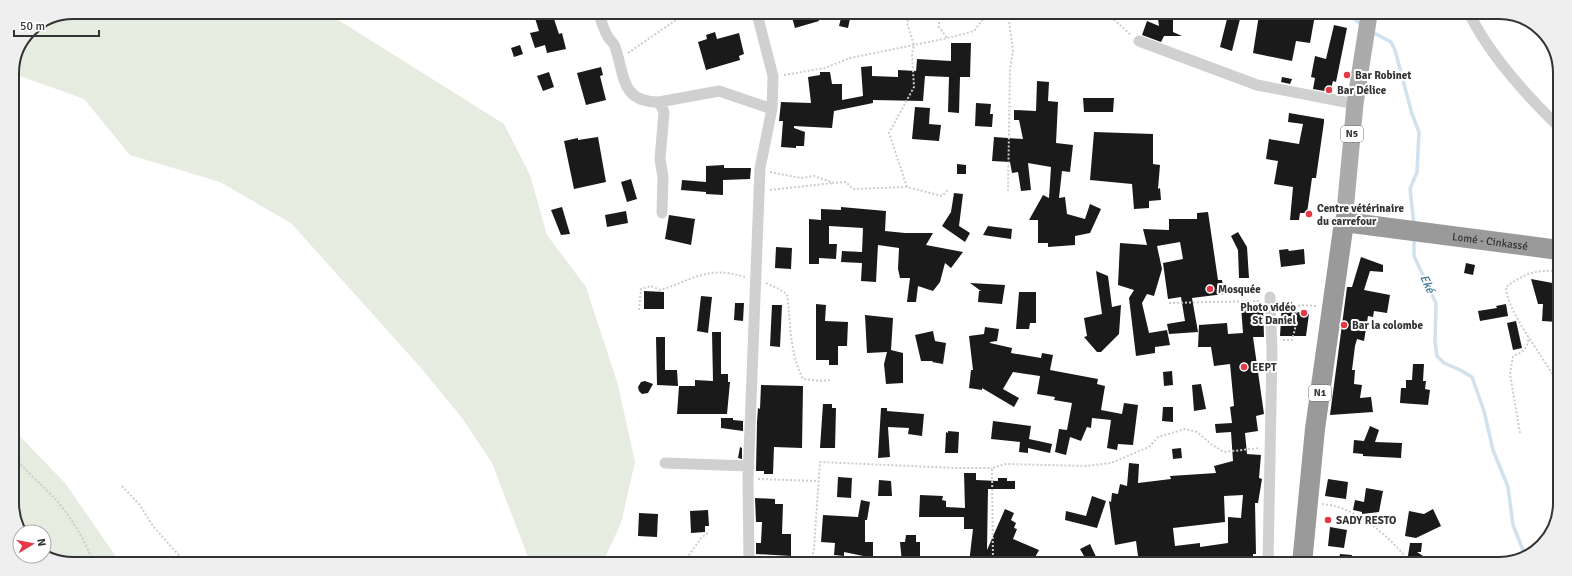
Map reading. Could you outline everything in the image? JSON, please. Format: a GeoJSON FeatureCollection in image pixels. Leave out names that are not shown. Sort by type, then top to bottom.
{"type":"FeatureCollection","features":[{"type":"Feature","properties":{"kind":"highway","name":"Lomé - Cinkassé"},"geometry":{"type":"LineString","coordinates":[[1344,222],[1553,249]]}},
{"type":"Feature","properties":{"kind":"highway","name":"N1"},"geometry":{"type":"LineString","coordinates":[[1302,557],[1306,504],[1331,307],[1344,222]]}},
{"type":"Feature","properties":{"kind":"main road","name":"N5"},"geometry":{"type":"LineString","coordinates":[[1344,222],[1355,104],[1368,19]]}},
{"type":"Feature","properties":{"kind":"street"},"geometry":{"type":"LineString","coordinates":[[601,19],[606,33],[615,46],[626,88],[633,94],[650,102],[658,102],[719,91],[772,109]]}},
{"type":"Feature","properties":{"kind":"street"},"geometry":{"type":"LineString","coordinates":[[749,557],[748,466],[760,168],[772,109],[773,76],[758,19]]}},
{"type":"Feature","properties":{"kind":"street"},"geometry":{"type":"LineString","coordinates":[[1472,19],[1488,46],[1521,86],[1553,121]]}},
{"type":"Feature","properties":{"kind":"street"},"geometry":{"type":"LineString","coordinates":[[1139,41],[1257,85],[1355,104]]}},
{"type":"Feature","properties":{"kind":"street"},"geometry":{"type":"LineString","coordinates":[[658,102],[664,112],[660,159],[662,177],[662,213]]}},
{"type":"Feature","properties":{"kind":"street"},"geometry":{"type":"LineString","coordinates":[[1268,557],[1272,341],[1270,299]]}},
{"type":"Feature","properties":{"kind":"street"},"geometry":{"type":"LineString","coordinates":[[664,463],[748,466]]}},
{"type":"Feature","properties":{"kind":"path"},"geometry":{"type":"LineString","coordinates":[[619,65],[631,50],[677,19]]}},
{"type":"Feature","properties":{"kind":"path"},"geometry":{"type":"LineString","coordinates":[[907,187],[889,133],[914,87],[912,54],[914,45],[907,23],[908,19]]}},
{"type":"Feature","properties":{"kind":"path"},"geometry":{"type":"LineString","coordinates":[[939,19],[939,27],[948,38]]}},
{"type":"Feature","properties":{"kind":"path"},"geometry":{"type":"LineString","coordinates":[[773,76],[825,68],[850,58],[948,38],[974,31],[982,19]]}},
{"type":"Feature","properties":{"kind":"path"},"geometry":{"type":"LineString","coordinates":[[1008,191],[1010,69],[1013,51],[1009,19]]}},
{"type":"Feature","properties":{"kind":"path"},"geometry":{"type":"LineString","coordinates":[[1114,19],[1139,41]]}},
{"type":"Feature","properties":{"kind":"path"},"geometry":{"type":"LineString","coordinates":[[760,168],[776,174],[801,178],[814,176],[834,183]]}},
{"type":"Feature","properties":{"kind":"path"},"geometry":{"type":"LineString","coordinates":[[759,193],[774,188],[846,182],[853,189],[907,187],[942,196],[949,189]]}},
{"type":"Feature","properties":{"kind":"path"},"geometry":{"type":"LineString","coordinates":[[1553,271],[1538,270],[1521,276],[1506,287],[1506,293],[1514,311],[1553,375]]}},
{"type":"Feature","properties":{"kind":"path"},"geometry":{"type":"LineString","coordinates":[[1169,302],[1270,299]]}},
{"type":"Feature","properties":{"kind":"path"},"geometry":{"type":"LineString","coordinates":[[1272,341],[1292,340],[1297,307],[1301,305],[1331,307]]}},
{"type":"Feature","properties":{"kind":"path"},"geometry":{"type":"LineString","coordinates":[[1520,433],[1510,374],[1513,356],[1521,353],[1527,347],[1529,336]]}},
{"type":"Feature","properties":{"kind":"path"},"geometry":{"type":"LineString","coordinates":[[812,557],[820,462],[956,468],[992,468],[1006,464],[1086,466],[1111,463],[1148,448],[1158,437],[1185,429],[1197,432],[1211,444],[1224,452],[1269,446]]}},
{"type":"Feature","properties":{"kind":"path"},"geometry":{"type":"LineString","coordinates":[[19,463],[36,477],[67,512],[91,557]]}},
{"type":"Feature","properties":{"kind":"path"},"geometry":{"type":"LineString","coordinates":[[992,468],[993,557]]}},
{"type":"Feature","properties":{"kind":"path"},"geometry":{"type":"LineString","coordinates":[[748,479],[818,481]]}},
{"type":"Feature","properties":{"kind":"path"},"geometry":{"type":"LineString","coordinates":[[122,486],[139,504],[153,526],[180,557]]}},
{"type":"Feature","properties":{"kind":"path"},"geometry":{"type":"LineString","coordinates":[[1306,504],[1332,505],[1351,512],[1391,541],[1403,554],[1402,557]]}},
{"type":"Feature","properties":{"kind":"path"},"geometry":{"type":"LineString","coordinates":[[688,557],[702,537],[708,532]]}},
{"type":"Feature","properties":{"kind":"shaded area"},"geometry":{"type":"Polygon","coordinates":[[[73,19],[337,19],[504,124],[530,175],[547,235],[586,287],[618,385],[635,462],[621,523],[605,557],[528,557],[492,463],[462,418],[421,368],[291,223],[220,182],[130,155],[84,99],[19,76],[20,62],[28,43],[43,28],[52,23],[73,19]]]}},
{"type":"Feature","properties":{"kind":"shaded area"},"geometry":{"type":"Polygon","coordinates":[[[19,435],[65,483],[116,557],[66,557],[52,552],[52,524],[24,524],[20,514],[19,435]]]}},
{"type":"Feature","properties":{"kind":"building"},"geometry":{"type":"Polygon","coordinates":[[[535,19],[554,19],[559,34],[562,33],[566,49],[547,53],[545,45],[535,48],[530,33],[539,31],[535,19]]]}},
{"type":"Feature","properties":{"kind":"building"},"geometry":{"type":"Polygon","coordinates":[[[792,19],[818,19],[819,21],[795,28],[792,19]]]}},
{"type":"Feature","properties":{"kind":"building"},"geometry":{"type":"Polygon","coordinates":[[[841,19],[850,19],[848,28],[839,26],[841,19]]]}},
{"type":"Feature","properties":{"kind":"building"},"geometry":{"type":"Polygon","coordinates":[[[1158,19],[1173,19],[1173,32],[1182,36],[1164,36],[1161,42],[1142,35],[1147,21],[1159,26],[1158,19]]]}},
{"type":"Feature","properties":{"kind":"building"},"geometry":{"type":"Polygon","coordinates":[[[1227,19],[1240,19],[1232,51],[1220,47],[1227,19]]]}},
{"type":"Feature","properties":{"kind":"building"},"geometry":{"type":"Polygon","coordinates":[[[1258,19],[1314,19],[1310,43],[1296,41],[1292,61],[1253,53],[1258,19]]]}},
{"type":"Feature","properties":{"kind":"building"},"geometry":{"type":"Polygon","coordinates":[[[1334,25],[1347,28],[1336,82],[1333,81],[1330,92],[1313,89],[1315,78],[1311,77],[1315,56],[1326,59],[1334,25]]]}},
{"type":"Feature","properties":{"kind":"building"},"geometry":{"type":"Polygon","coordinates":[[[715,32],[717,39],[739,33],[744,54],[739,56],[740,60],[706,70],[698,42],[707,39],[706,35],[715,32]]]}},
{"type":"Feature","properties":{"kind":"building"},"geometry":{"type":"Polygon","coordinates":[[[951,43],[971,43],[970,77],[960,77],[959,113],[948,112],[949,77],[925,76],[923,101],[873,100],[873,103],[834,111],[832,128],[794,126],[794,128],[805,132],[804,146],[796,146],[796,148],[781,147],[783,121],[779,121],[781,102],[811,103],[808,77],[820,75],[820,72],[830,72],[832,84],[842,84],[842,100],[863,96],[861,67],[872,66],[872,76],[898,77],[898,70],[916,71],[917,59],[951,61],[951,43]]]}},
{"type":"Feature","properties":{"kind":"building"},"geometry":{"type":"Polygon","coordinates":[[[520,45],[523,54],[514,57],[511,48],[520,45]]]}},
{"type":"Feature","properties":{"kind":"building"},"geometry":{"type":"Polygon","coordinates":[[[601,67],[603,75],[600,76],[606,100],[586,105],[577,73],[601,67]]]}},
{"type":"Feature","properties":{"kind":"building"},"geometry":{"type":"Polygon","coordinates":[[[549,72],[554,87],[543,91],[537,76],[549,72]]]}},
{"type":"Feature","properties":{"kind":"building"},"geometry":{"type":"Polygon","coordinates":[[[1282,77],[1292,79],[1290,84],[1281,82],[1282,77]]]}},
{"type":"Feature","properties":{"kind":"building"},"geometry":{"type":"Polygon","coordinates":[[[1037,81],[1049,82],[1048,101],[1058,102],[1056,143],[1073,145],[1070,172],[1062,171],[1059,198],[1065,197],[1067,214],[1085,219],[1090,204],[1101,209],[1090,233],[1075,236],[1075,245],[1048,247],[1048,243],[1038,243],[1038,220],[1029,220],[1043,195],[1049,198],[1051,167],[1028,163],[1031,190],[1021,191],[1018,172],[1012,173],[1010,162],[992,161],[994,137],[1023,139],[1019,120],[1014,120],[1014,110],[1036,111],[1037,81]]]}},
{"type":"Feature","properties":{"kind":"building"},"geometry":{"type":"Polygon","coordinates":[[[1083,98],[1114,98],[1113,112],[1084,112],[1083,98]]]}},
{"type":"Feature","properties":{"kind":"building"},"geometry":{"type":"Polygon","coordinates":[[[976,103],[991,104],[990,114],[993,114],[992,127],[975,126],[976,103]]]}},
{"type":"Feature","properties":{"kind":"building"},"geometry":{"type":"Polygon","coordinates":[[[915,107],[930,108],[929,124],[941,125],[939,141],[912,139],[915,107]]]}},
{"type":"Feature","properties":{"kind":"building"},"geometry":{"type":"Polygon","coordinates":[[[1289,113],[1324,119],[1316,178],[1312,178],[1307,213],[1300,213],[1299,220],[1290,220],[1293,187],[1274,184],[1278,161],[1266,159],[1269,139],[1299,144],[1303,124],[1288,122],[1289,113]]]}},
{"type":"Feature","properties":{"kind":"building"},"geometry":{"type":"Polygon","coordinates":[[[1094,132],[1153,134],[1153,164],[1160,165],[1158,189],[1160,188],[1161,200],[1149,201],[1149,208],[1134,209],[1132,184],[1090,180],[1094,132]]]}},
{"type":"Feature","properties":{"kind":"building"},"geometry":{"type":"Polygon","coordinates":[[[598,137],[606,182],[574,189],[564,141],[578,138],[578,140],[598,137]]]}},
{"type":"Feature","properties":{"kind":"building"},"geometry":{"type":"Polygon","coordinates":[[[957,164],[966,165],[966,174],[957,174],[957,164]]]}},
{"type":"Feature","properties":{"kind":"building"},"geometry":{"type":"Polygon","coordinates":[[[724,165],[724,168],[751,168],[750,179],[723,180],[723,195],[681,190],[682,180],[706,182],[706,166],[724,165]]]}},
{"type":"Feature","properties":{"kind":"building"},"geometry":{"type":"Polygon","coordinates":[[[631,179],[637,199],[627,202],[621,182],[631,179]]]}},
{"type":"Feature","properties":{"kind":"building"},"geometry":{"type":"Polygon","coordinates":[[[954,193],[963,194],[959,226],[970,233],[965,242],[942,226],[951,212],[954,193]]]}},
{"type":"Feature","properties":{"kind":"building"},"geometry":{"type":"Polygon","coordinates":[[[562,207],[570,234],[561,235],[551,210],[562,207]]]}},
{"type":"Feature","properties":{"kind":"building"},"geometry":{"type":"Polygon","coordinates":[[[841,207],[886,211],[885,231],[933,233],[926,245],[963,252],[951,268],[945,263],[940,282],[933,291],[918,286],[916,302],[907,302],[910,278],[900,278],[898,269],[899,248],[878,245],[876,282],[861,281],[862,263],[841,262],[842,251],[862,252],[863,228],[829,226],[829,244],[837,244],[836,259],[819,258],[819,264],[809,264],[809,219],[821,220],[821,209],[841,210],[841,207]]]}},
{"type":"Feature","properties":{"kind":"building"},"geometry":{"type":"Polygon","coordinates":[[[626,211],[628,223],[607,227],[605,215],[626,211]]]}},
{"type":"Feature","properties":{"kind":"building"},"geometry":{"type":"Polygon","coordinates":[[[1208,212],[1218,280],[1222,280],[1224,294],[1192,298],[1198,332],[1169,334],[1167,324],[1185,321],[1181,297],[1168,299],[1163,263],[1183,259],[1180,242],[1157,246],[1162,269],[1154,296],[1147,294],[1142,303],[1149,333],[1167,330],[1170,345],[1155,347],[1155,353],[1136,356],[1129,298],[1134,290],[1118,285],[1120,243],[1147,245],[1143,229],[1169,230],[1169,219],[1197,219],[1197,213],[1208,212]]]}},
{"type":"Feature","properties":{"kind":"building"},"geometry":{"type":"Polygon","coordinates":[[[669,215],[695,219],[691,245],[665,239],[669,215]]]}},
{"type":"Feature","properties":{"kind":"building"},"geometry":{"type":"Polygon","coordinates":[[[988,226],[1012,229],[1011,239],[983,235],[988,226]]]}},
{"type":"Feature","properties":{"kind":"building"},"geometry":{"type":"Polygon","coordinates":[[[1238,232],[1247,247],[1249,278],[1239,278],[1238,250],[1231,236],[1238,232]]]}},
{"type":"Feature","properties":{"kind":"building"},"geometry":{"type":"Polygon","coordinates":[[[776,247],[792,248],[791,269],[775,268],[776,247]]]}},
{"type":"Feature","properties":{"kind":"building"},"geometry":{"type":"Polygon","coordinates":[[[1288,249],[1289,251],[1304,249],[1305,264],[1281,267],[1279,250],[1288,249]]]}},
{"type":"Feature","properties":{"kind":"building"},"geometry":{"type":"Polygon","coordinates":[[[1361,257],[1383,265],[1383,272],[1370,271],[1364,290],[1390,295],[1387,313],[1374,311],[1373,317],[1368,316],[1364,341],[1357,339],[1355,346],[1352,370],[1355,370],[1354,384],[1362,385],[1360,398],[1371,397],[1373,412],[1330,415],[1347,287],[1352,287],[1361,257]]]}},
{"type":"Feature","properties":{"kind":"building"},"geometry":{"type":"Polygon","coordinates":[[[1466,263],[1475,265],[1473,275],[1464,273],[1466,263]]]}},
{"type":"Feature","properties":{"kind":"building"},"geometry":{"type":"Polygon","coordinates":[[[1096,271],[1108,276],[1112,307],[1121,305],[1119,334],[1101,352],[1097,352],[1084,337],[1087,336],[1084,318],[1102,314],[1096,271]]]}},
{"type":"Feature","properties":{"kind":"building"},"geometry":{"type":"Polygon","coordinates":[[[1531,279],[1553,283],[1553,322],[1542,321],[1543,304],[1538,304],[1531,279]]]}},
{"type":"Feature","properties":{"kind":"building"},"geometry":{"type":"Polygon","coordinates":[[[970,283],[1005,285],[1002,304],[978,302],[979,291],[981,291],[970,283]]]}},
{"type":"Feature","properties":{"kind":"building"},"geometry":{"type":"Polygon","coordinates":[[[644,291],[664,292],[664,309],[644,309],[644,291]]]}},
{"type":"Feature","properties":{"kind":"building"},"geometry":{"type":"Polygon","coordinates":[[[1019,292],[1036,292],[1036,323],[1030,323],[1029,329],[1016,329],[1019,292]]]}},
{"type":"Feature","properties":{"kind":"building"},"geometry":{"type":"Polygon","coordinates":[[[701,296],[712,297],[708,333],[697,331],[701,296]]]}},
{"type":"Feature","properties":{"kind":"building"},"geometry":{"type":"Polygon","coordinates":[[[1282,302],[1292,302],[1291,311],[1309,314],[1306,336],[1280,336],[1282,302]]]}},
{"type":"Feature","properties":{"kind":"building"},"geometry":{"type":"Polygon","coordinates":[[[735,303],[744,303],[743,321],[734,320],[735,303]]]}},
{"type":"Feature","properties":{"kind":"building"},"geometry":{"type":"Polygon","coordinates":[[[816,304],[826,305],[825,321],[848,322],[847,346],[838,346],[838,365],[829,365],[829,360],[816,360],[816,304]]]}},
{"type":"Feature","properties":{"kind":"building"},"geometry":{"type":"Polygon","coordinates":[[[1506,304],[1508,316],[1480,321],[1478,311],[1497,308],[1496,306],[1506,304]]]}},
{"type":"Feature","properties":{"kind":"building"},"geometry":{"type":"Polygon","coordinates":[[[772,305],[782,305],[780,347],[770,346],[772,305]]]}},
{"type":"Feature","properties":{"kind":"building"},"geometry":{"type":"Polygon","coordinates":[[[1241,306],[1263,306],[1264,337],[1253,337],[1264,414],[1256,416],[1258,431],[1245,433],[1247,454],[1261,455],[1259,478],[1262,479],[1258,503],[1255,503],[1256,554],[1253,554],[1253,557],[1138,557],[1136,541],[1115,545],[1109,501],[1111,502],[1112,493],[1118,494],[1120,484],[1127,486],[1129,463],[1139,464],[1138,483],[1171,479],[1170,476],[1216,473],[1214,466],[1233,461],[1231,432],[1216,433],[1215,424],[1232,423],[1230,407],[1234,406],[1230,364],[1214,366],[1211,347],[1198,347],[1199,325],[1227,323],[1228,334],[1243,333],[1241,306]],[[1243,495],[1224,496],[1225,522],[1173,528],[1175,546],[1200,543],[1200,547],[1228,543],[1228,517],[1241,518],[1243,495]]]}},
{"type":"Feature","properties":{"kind":"building"},"geometry":{"type":"Polygon","coordinates":[[[865,315],[893,318],[891,350],[903,353],[903,383],[886,384],[884,364],[887,352],[867,353],[865,315]]]}},
{"type":"Feature","properties":{"kind":"building"},"geometry":{"type":"Polygon","coordinates":[[[1516,321],[1522,348],[1513,350],[1507,323],[1516,321]]]}},
{"type":"Feature","properties":{"kind":"building"},"geometry":{"type":"Polygon","coordinates":[[[985,327],[999,329],[997,341],[990,343],[1012,348],[1011,353],[1041,358],[1042,353],[1053,355],[1050,370],[1098,379],[1097,384],[1105,386],[1101,410],[1122,414],[1124,403],[1138,405],[1133,445],[1118,444],[1117,450],[1107,448],[1111,420],[1092,418],[1091,428],[1087,427],[1081,441],[1070,437],[1066,455],[1055,452],[1059,429],[1067,430],[1072,403],[1054,400],[1055,397],[1037,394],[1040,376],[1013,372],[1003,389],[1019,398],[1014,407],[982,388],[982,390],[969,388],[971,370],[973,370],[969,336],[984,334],[985,327]]]}},
{"type":"Feature","properties":{"kind":"building"},"geometry":{"type":"Polygon","coordinates":[[[933,331],[935,341],[946,343],[943,364],[932,362],[933,361],[921,361],[915,335],[933,331]]]}},
{"type":"Feature","properties":{"kind":"building"},"geometry":{"type":"Polygon","coordinates":[[[712,332],[721,332],[721,374],[728,374],[728,382],[730,382],[727,414],[677,414],[679,386],[695,386],[695,380],[713,381],[712,332]]]}},
{"type":"Feature","properties":{"kind":"building"},"geometry":{"type":"Polygon","coordinates":[[[656,337],[665,337],[665,370],[677,370],[678,386],[657,385],[656,337]]]}},
{"type":"Feature","properties":{"kind":"building"},"geometry":{"type":"Polygon","coordinates":[[[1413,364],[1424,364],[1423,381],[1426,381],[1425,389],[1430,390],[1428,405],[1400,403],[1401,388],[1406,388],[1406,380],[1412,380],[1413,364]]]}},
{"type":"Feature","properties":{"kind":"building"},"geometry":{"type":"Polygon","coordinates":[[[1172,371],[1173,385],[1164,386],[1163,372],[1172,371]]]}},
{"type":"Feature","properties":{"kind":"building"},"geometry":{"type":"Polygon","coordinates":[[[645,381],[653,384],[648,393],[642,394],[638,387],[641,382],[645,381]]]}},
{"type":"Feature","properties":{"kind":"building"},"geometry":{"type":"Polygon","coordinates":[[[1201,384],[1206,409],[1194,411],[1192,385],[1201,384]]]}},
{"type":"Feature","properties":{"kind":"building"},"geometry":{"type":"Polygon","coordinates":[[[761,385],[803,386],[802,448],[774,447],[773,474],[764,474],[764,471],[756,471],[757,422],[758,408],[760,409],[761,385]]]}},
{"type":"Feature","properties":{"kind":"building"},"geometry":{"type":"Polygon","coordinates":[[[823,404],[832,404],[832,408],[836,408],[835,448],[820,448],[823,404]]]}},
{"type":"Feature","properties":{"kind":"building"},"geometry":{"type":"Polygon","coordinates":[[[1163,407],[1173,407],[1173,422],[1162,421],[1163,407]]]}},
{"type":"Feature","properties":{"kind":"building"},"geometry":{"type":"Polygon","coordinates":[[[881,408],[887,408],[887,411],[924,414],[922,436],[908,434],[909,428],[888,427],[890,457],[878,458],[881,408]]]}},
{"type":"Feature","properties":{"kind":"building"},"geometry":{"type":"Polygon","coordinates":[[[721,418],[733,418],[733,420],[743,421],[743,431],[721,428],[721,418]]]}},
{"type":"Feature","properties":{"kind":"building"},"geometry":{"type":"Polygon","coordinates":[[[993,421],[1031,426],[1029,439],[1052,444],[1050,453],[1028,448],[1028,453],[1019,452],[1020,442],[991,439],[993,421]]]}},
{"type":"Feature","properties":{"kind":"building"},"geometry":{"type":"Polygon","coordinates":[[[1370,426],[1379,430],[1375,442],[1402,443],[1401,458],[1363,456],[1363,454],[1353,453],[1354,440],[1364,441],[1370,426]]]}},
{"type":"Feature","properties":{"kind":"building"},"geometry":{"type":"Polygon","coordinates":[[[948,431],[959,432],[958,453],[945,453],[946,432],[948,433],[948,431]]]}},
{"type":"Feature","properties":{"kind":"building"},"geometry":{"type":"Polygon","coordinates":[[[740,447],[742,448],[742,459],[738,458],[740,447]]]}},
{"type":"Feature","properties":{"kind":"building"},"geometry":{"type":"Polygon","coordinates":[[[1181,448],[1182,458],[1173,459],[1172,449],[1181,448]]]}},
{"type":"Feature","properties":{"kind":"building"},"geometry":{"type":"Polygon","coordinates":[[[964,473],[976,473],[976,480],[998,481],[998,478],[1007,478],[1007,481],[1015,481],[1015,489],[988,489],[987,550],[1005,509],[1014,513],[1011,520],[1016,523],[1014,528],[1017,529],[1013,539],[1039,550],[1035,557],[970,557],[973,529],[964,529],[964,517],[919,517],[920,495],[943,496],[942,500],[946,501],[946,507],[965,508],[964,473]]]}},
{"type":"Feature","properties":{"kind":"building"},"geometry":{"type":"Polygon","coordinates":[[[838,477],[852,478],[851,498],[837,497],[838,477]]]}},
{"type":"Feature","properties":{"kind":"building"},"geometry":{"type":"Polygon","coordinates":[[[1328,479],[1348,482],[1346,499],[1325,496],[1328,479]]]}},
{"type":"Feature","properties":{"kind":"building"},"geometry":{"type":"Polygon","coordinates":[[[879,480],[891,481],[892,496],[878,496],[879,480]]]}},
{"type":"Feature","properties":{"kind":"building"},"geometry":{"type":"Polygon","coordinates":[[[1366,488],[1383,491],[1379,512],[1362,514],[1362,512],[1353,510],[1355,500],[1364,502],[1366,488]]]}},
{"type":"Feature","properties":{"kind":"building"},"geometry":{"type":"Polygon","coordinates":[[[1092,496],[1106,501],[1097,528],[1065,520],[1066,511],[1086,516],[1092,496]]]}},
{"type":"Feature","properties":{"kind":"building"},"geometry":{"type":"Polygon","coordinates":[[[755,498],[775,499],[775,504],[783,504],[782,534],[791,534],[791,556],[756,554],[756,543],[761,543],[762,522],[756,522],[755,498]]]}},
{"type":"Feature","properties":{"kind":"building"},"geometry":{"type":"Polygon","coordinates":[[[861,500],[870,502],[867,520],[865,520],[865,542],[873,542],[873,557],[844,552],[844,556],[834,555],[835,543],[821,542],[823,515],[858,517],[861,500]]]}},
{"type":"Feature","properties":{"kind":"building"},"geometry":{"type":"Polygon","coordinates":[[[1433,509],[1441,526],[1416,538],[1405,536],[1409,511],[1424,514],[1433,509]]]}},
{"type":"Feature","properties":{"kind":"building"},"geometry":{"type":"Polygon","coordinates":[[[708,510],[709,526],[705,526],[705,532],[691,533],[690,511],[708,510]]]}},
{"type":"Feature","properties":{"kind":"building"},"geometry":{"type":"Polygon","coordinates":[[[639,513],[658,514],[657,537],[638,536],[639,513]]]}},
{"type":"Feature","properties":{"kind":"building"},"geometry":{"type":"Polygon","coordinates":[[[1330,527],[1347,530],[1344,548],[1328,546],[1330,527]]]}},
{"type":"Feature","properties":{"kind":"building"},"geometry":{"type":"Polygon","coordinates":[[[906,535],[916,535],[916,542],[920,542],[920,557],[901,557],[900,542],[905,542],[906,535]]]}},
{"type":"Feature","properties":{"kind":"building"},"geometry":{"type":"Polygon","coordinates":[[[1410,543],[1422,543],[1421,552],[1417,552],[1424,557],[1408,557],[1410,543]]]}},
{"type":"Feature","properties":{"kind":"building"},"geometry":{"type":"Polygon","coordinates":[[[1090,544],[1096,557],[1085,557],[1080,549],[1090,544]]]}},
{"type":"Feature","properties":{"kind":"building"},"geometry":{"type":"Polygon","coordinates":[[[1340,554],[1352,555],[1352,557],[1339,557],[1340,554]]]}},
{"type":"Feature","properties":{"kind":"waterway","name":"Eké"},"geometry":{"type":"LineString","coordinates":[[1354,19],[1362,25]]}},
{"type":"Feature","properties":{"kind":"waterway","name":"Eké"},"geometry":{"type":"LineString","coordinates":[[1372,32],[1391,42],[1395,50],[1412,114],[1419,132],[1417,172],[1410,189],[1414,224]]}},
{"type":"Feature","properties":{"kind":"waterway","name":"Eké"},"geometry":{"type":"LineString","coordinates":[[1414,236],[1414,256],[1436,303],[1435,342],[1437,356],[1444,363],[1472,377],[1484,411],[1493,450],[1508,487],[1513,525],[1523,551]]}},
{"type":"Feature","properties":{"kind":"place","name":"Bar Robinet"},"geometry":{"type":"Point","coordinates":[1347,75]}},
{"type":"Feature","properties":{"kind":"place","name":"Bar Délice"},"geometry":{"type":"Point","coordinates":[1329,90]}},
{"type":"Feature","properties":{"kind":"place","name":"Centre vétérinaire du carrefour"},"geometry":{"type":"Point","coordinates":[1309,214]}},
{"type":"Feature","properties":{"kind":"place","name":"Mosquée"},"geometry":{"type":"Point","coordinates":[1210,289]}},
{"type":"Feature","properties":{"kind":"place","name":"Photo vidéo St Daniel"},"geometry":{"type":"Point","coordinates":[1304,313]}},
{"type":"Feature","properties":{"kind":"place","name":"Bar la colombe"},"geometry":{"type":"Point","coordinates":[1344,325]}},
{"type":"Feature","properties":{"kind":"place","name":"EEPT"},"geometry":{"type":"Point","coordinates":[1244,367]}},
{"type":"Feature","properties":{"kind":"place","name":"SADY RESTO"},"geometry":{"type":"Point","coordinates":[1328,520]}}]}
